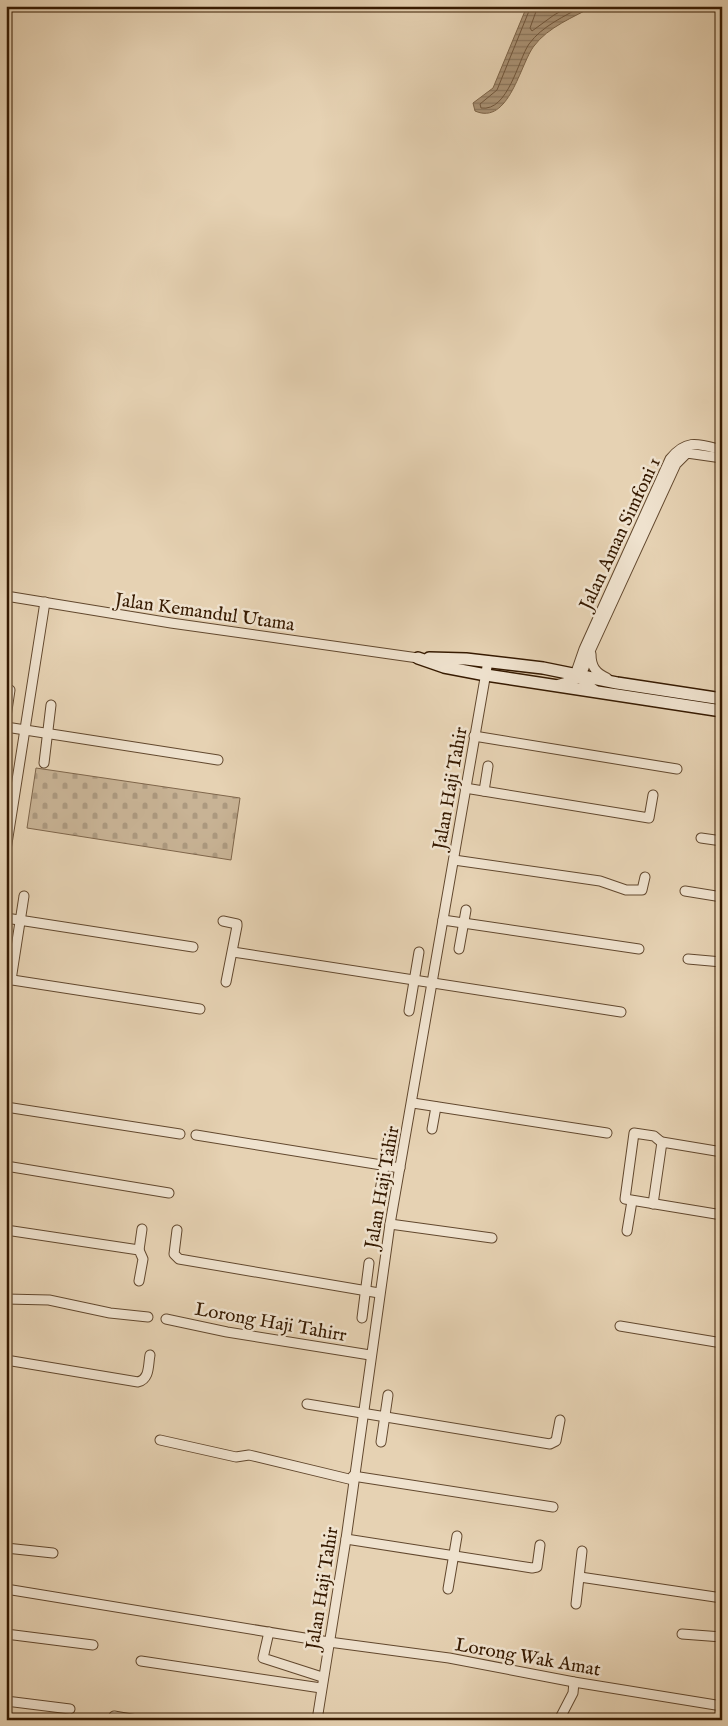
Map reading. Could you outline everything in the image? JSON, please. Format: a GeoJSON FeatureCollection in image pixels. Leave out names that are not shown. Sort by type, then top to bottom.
{"type":"FeatureCollection","features":[{"type":"Feature","properties":{"kind":"street","name":"Jalan Aman Simfoni 1"},"geometry":{"type":"LineString","coordinates":[[578,676],[670,459],[677,450],[688,444],[722,450]]}},
{"type":"Feature","properties":{"kind":"street","name":"Jalan Aman Simfoni 1"},"geometry":{"type":"LineString","coordinates":[[588,649],[676,464],[687,453],[722,458]]}},
{"type":"Feature","properties":{"kind":"street","name":"Jalan Kemandul Utama"},"geometry":{"type":"LineString","coordinates":[[6,596],[418,658]]}},
{"type":"Feature","properties":{"kind":"street"},"geometry":{"type":"LineString","coordinates":[[6,850],[45,602]]}},
{"type":"Feature","properties":{"kind":"street"},"geometry":{"type":"LineString","coordinates":[[544,668],[563,668],[571,665],[588,649]]}},
{"type":"Feature","properties":{"kind":"street"},"geometry":{"type":"LineString","coordinates":[[588,649],[591,664],[598,674],[617,683]]}},
{"type":"Feature","properties":{"kind":"street"},"geometry":{"type":"LineString","coordinates":[[418,658],[488,661],[544,668],[617,683],[722,699]]}},
{"type":"Feature","properties":{"kind":"street"},"geometry":{"type":"LineString","coordinates":[[418,658],[444,667],[486,675],[722,711]]}},
{"type":"Feature","properties":{"kind":"street","name":"Jalan Haji Tahir"},"geometry":{"type":"LineString","coordinates":[[317,1720],[322,1677],[346,1539],[370,1355],[390,1224],[413,1103],[488,661]]}},
{"type":"Feature","properties":{"kind":"street"},"geometry":{"type":"LineString","coordinates":[[552,685],[578,676]]}},
{"type":"Feature","properties":{"kind":"street"},"geometry":{"type":"LineString","coordinates":[[578,676],[598,692]]}},
{"type":"Feature","properties":{"kind":"street"},"geometry":{"type":"LineString","coordinates":[[6,717],[10,690]]}},
{"type":"Feature","properties":{"kind":"street"},"geometry":{"type":"LineString","coordinates":[[44,763],[51,705]]}},
{"type":"Feature","properties":{"kind":"street"},"geometry":{"type":"LineString","coordinates":[[6,727],[218,760]]}},
{"type":"Feature","properties":{"kind":"street"},"geometry":{"type":"LineString","coordinates":[[474,736],[677,769]]}},
{"type":"Feature","properties":{"kind":"street"},"geometry":{"type":"LineString","coordinates":[[484,791],[488,766]]}},
{"type":"Feature","properties":{"kind":"street"},"geometry":{"type":"LineString","coordinates":[[6,787],[17,788]]}},
{"type":"Feature","properties":{"kind":"street"},"geometry":{"type":"LineString","coordinates":[[465,788],[649,818],[653,795]]}},
{"type":"Feature","properties":{"kind":"street"},"geometry":{"type":"LineString","coordinates":[[701,838],[722,841]]}},
{"type":"Feature","properties":{"kind":"street"},"geometry":{"type":"LineString","coordinates":[[454,860],[600,881],[626,890],[642,890],[645,877]]}},
{"type":"Feature","properties":{"kind":"street"},"geometry":{"type":"LineString","coordinates":[[685,891],[722,897]]}},
{"type":"Feature","properties":{"kind":"street"},"geometry":{"type":"LineString","coordinates":[[24,896],[9,979],[200,1009]]}},
{"type":"Feature","properties":{"kind":"street"},"geometry":{"type":"LineString","coordinates":[[459,949],[466,910]]}},
{"type":"Feature","properties":{"kind":"street"},"geometry":{"type":"LineString","coordinates":[[6,918],[193,947]]}},
{"type":"Feature","properties":{"kind":"street"},"geometry":{"type":"LineString","coordinates":[[443,920],[638,949]]}},
{"type":"Feature","properties":{"kind":"street"},"geometry":{"type":"LineString","coordinates":[[223,921],[237,924],[226,982]]}},
{"type":"Feature","properties":{"kind":"street"},"geometry":{"type":"LineString","coordinates":[[233,952],[621,1012]]}},
{"type":"Feature","properties":{"kind":"street"},"geometry":{"type":"LineString","coordinates":[[410,1011],[419,952]]}},
{"type":"Feature","properties":{"kind":"street"},"geometry":{"type":"LineString","coordinates":[[688,959],[722,962]]}},
{"type":"Feature","properties":{"kind":"street"},"geometry":{"type":"LineString","coordinates":[[413,1103],[607,1133]]}},
{"type":"Feature","properties":{"kind":"street"},"geometry":{"type":"LineString","coordinates":[[6,1106],[180,1134]]}},
{"type":"Feature","properties":{"kind":"street"},"geometry":{"type":"LineString","coordinates":[[432,1130],[436,1107]]}},
{"type":"Feature","properties":{"kind":"street"},"geometry":{"type":"LineString","coordinates":[[722,1152],[661,1142],[654,1136],[634,1133],[624,1197],[632,1201],[722,1215]]}},
{"type":"Feature","properties":{"kind":"street"},"geometry":{"type":"LineString","coordinates":[[196,1135],[400,1168]]}},
{"type":"Feature","properties":{"kind":"street"},"geometry":{"type":"LineString","coordinates":[[380,1191],[389,1136]]}},
{"type":"Feature","properties":{"kind":"street"},"geometry":{"type":"LineString","coordinates":[[653,1204],[661,1142]]}},
{"type":"Feature","properties":{"kind":"street"},"geometry":{"type":"LineString","coordinates":[[6,1166],[169,1193]]}},
{"type":"Feature","properties":{"kind":"street"},"geometry":{"type":"LineString","coordinates":[[627,1231],[632,1201]]}},
{"type":"Feature","properties":{"kind":"street"},"geometry":{"type":"LineString","coordinates":[[390,1224],[492,1238]]}},
{"type":"Feature","properties":{"kind":"street"},"geometry":{"type":"LineString","coordinates":[[139,1281],[143,1259],[139,1250],[142,1229]]}},
{"type":"Feature","properties":{"kind":"street"},"geometry":{"type":"LineString","coordinates":[[6,1230],[139,1250]]}},
{"type":"Feature","properties":{"kind":"street"},"geometry":{"type":"LineString","coordinates":[[177,1230],[174,1254],[179,1259],[379,1293]]}},
{"type":"Feature","properties":{"kind":"street"},"geometry":{"type":"LineString","coordinates":[[362,1318],[369,1262]]}},
{"type":"Feature","properties":{"kind":"street"},"geometry":{"type":"LineString","coordinates":[[6,1300],[49,1300],[110,1313],[148,1317]]}},
{"type":"Feature","properties":{"kind":"street","name":"Lorong Haji Tahirr"},"geometry":{"type":"LineString","coordinates":[[166,1319],[227,1332],[370,1355]]}},
{"type":"Feature","properties":{"kind":"street"},"geometry":{"type":"LineString","coordinates":[[620,1326],[722,1343]]}},
{"type":"Feature","properties":{"kind":"street"},"geometry":{"type":"LineString","coordinates":[[6,1360],[138,1382],[147,1375],[150,1355]]}},
{"type":"Feature","properties":{"kind":"street"},"geometry":{"type":"LineString","coordinates":[[381,1442],[388,1395]]}},
{"type":"Feature","properties":{"kind":"street"},"geometry":{"type":"LineString","coordinates":[[307,1404],[550,1444],[556,1441],[560,1420]]}},
{"type":"Feature","properties":{"kind":"street"},"geometry":{"type":"LineString","coordinates":[[160,1440],[236,1456],[249,1455],[353,1478],[553,1507]]}},
{"type":"Feature","properties":{"kind":"street"},"geometry":{"type":"LineString","coordinates":[[448,1589],[457,1536]]}},
{"type":"Feature","properties":{"kind":"street"},"geometry":{"type":"LineString","coordinates":[[346,1539],[532,1568],[536,1567],[540,1545]]}},
{"type":"Feature","properties":{"kind":"street"},"geometry":{"type":"LineString","coordinates":[[6,1548],[53,1553]]}},
{"type":"Feature","properties":{"kind":"street"},"geometry":{"type":"LineString","coordinates":[[576,1604],[582,1551]]}},
{"type":"Feature","properties":{"kind":"street"},"geometry":{"type":"LineString","coordinates":[[580,1577],[722,1598]]}},
{"type":"Feature","properties":{"kind":"street","name":"Lorong Wak Amat"},"geometry":{"type":"LineString","coordinates":[[6,1588],[329,1642],[450,1658],[574,1682],[722,1706]]}},
{"type":"Feature","properties":{"kind":"street"},"geometry":{"type":"LineString","coordinates":[[269,1632],[263,1658],[322,1677]]}},
{"type":"Feature","properties":{"kind":"street"},"geometry":{"type":"LineString","coordinates":[[6,1634],[93,1645]]}},
{"type":"Feature","properties":{"kind":"street"},"geometry":{"type":"LineString","coordinates":[[682,1634],[722,1637]]}},
{"type":"Feature","properties":{"kind":"street"},"geometry":{"type":"LineString","coordinates":[[141,1661],[321,1688]]}},
{"type":"Feature","properties":{"kind":"street"},"geometry":{"type":"LineString","coordinates":[[559,1720],[573,1693],[574,1682]]}},
{"type":"Feature","properties":{"kind":"street"},"geometry":{"type":"LineString","coordinates":[[6,1701],[70,1709]]}},
{"type":"Feature","properties":{"kind":"street"},"geometry":{"type":"LineString","coordinates":[[114,1716],[137,1720]]}},
{"type":"Feature","properties":{"kind":"green space"},"geometry":{"type":"Polygon","coordinates":[[[36,768],[240,798],[231,860],[27,828],[36,768]]]}},
{"type":"Feature","properties":{"kind":"water"},"geometry":{"type":"Polygon","coordinates":[[[527,6],[594,6],[562,23],[540,39],[529,55],[512,91],[497,110],[487,113],[475,111],[473,103],[493,88],[527,6]]]}}]}
